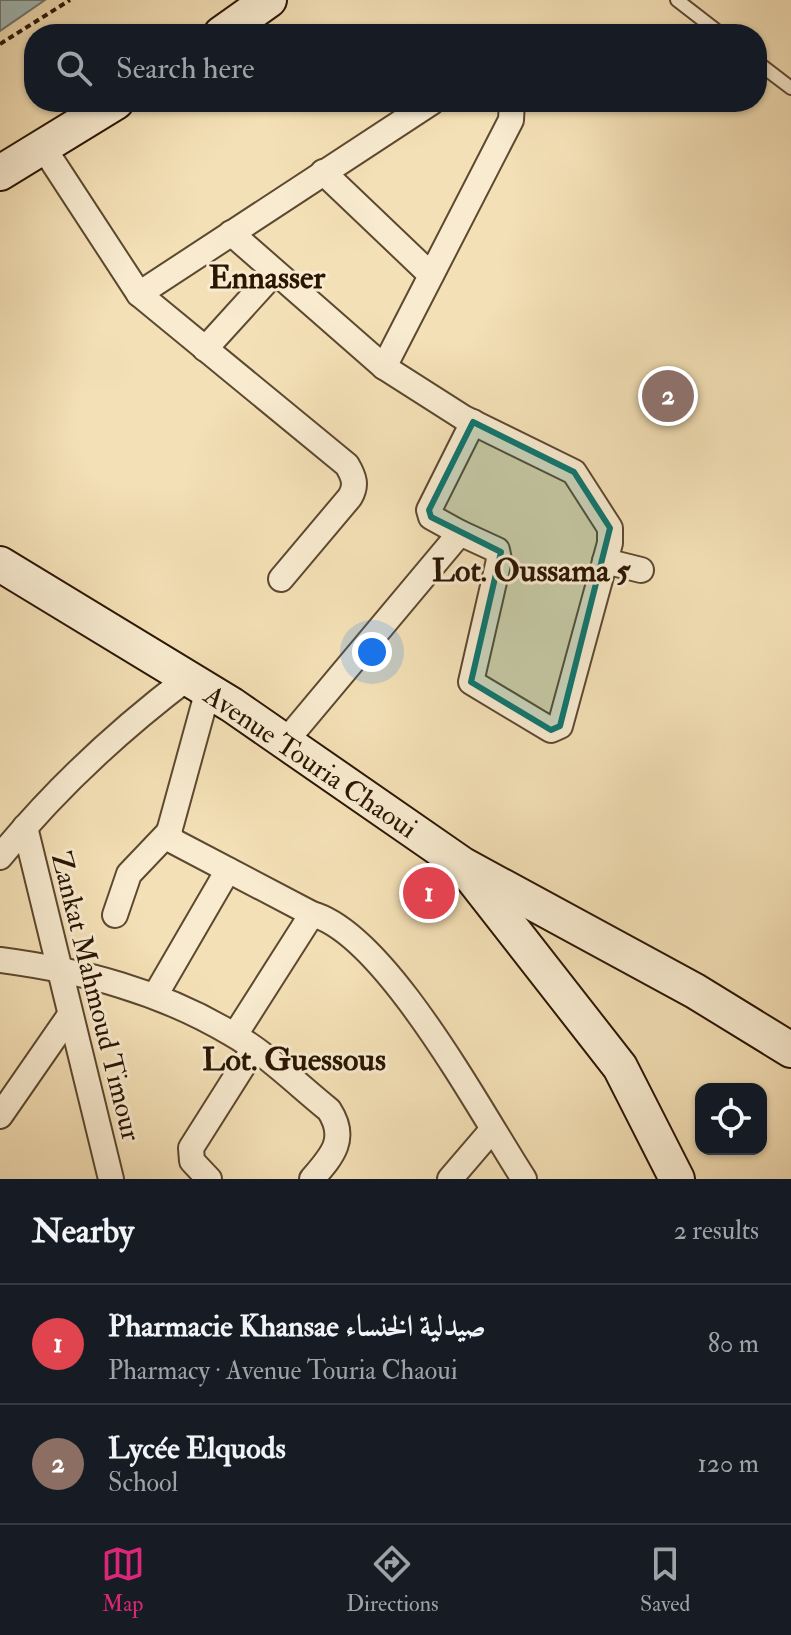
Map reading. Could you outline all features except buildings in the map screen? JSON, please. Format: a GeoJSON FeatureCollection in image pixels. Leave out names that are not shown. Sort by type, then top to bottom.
{"type":"FeatureCollection","features":[{"type":"Feature","properties":{"kind":"street"},"geometry":{"type":"LineString","coordinates":[[235,24],[269,0]]}},
{"type":"Feature","properties":{"kind":"street"},"geometry":{"type":"LineString","coordinates":[[0,173],[100,112]]}},
{"type":"Feature","properties":{"kind":"street"},"geometry":{"type":"LineString","coordinates":[[139,294],[416,112]]}},
{"type":"Feature","properties":{"kind":"street"},"geometry":{"type":"LineString","coordinates":[[384,367],[511,120],[511,112]]}},
{"type":"Feature","properties":{"kind":"street"},"geometry":{"type":"LineString","coordinates":[[43,147],[139,294],[347,465],[352,473],[355,483],[350,497],[281,579]]}},
{"type":"Feature","properties":{"kind":"street"},"geometry":{"type":"LineString","coordinates":[[323,172],[431,275]]}},
{"type":"Feature","properties":{"kind":"street"},"geometry":{"type":"LineString","coordinates":[[231,233],[384,367],[473,422],[574,472],[610,528],[605,561],[560,726],[551,730],[471,682],[499,560],[497,550],[431,517],[429,510],[473,422]]}},
{"type":"Feature","properties":{"kind":"street"},"geometry":{"type":"LineString","coordinates":[[205,349],[274,273]]}},
{"type":"Feature","properties":{"kind":"street"},"geometry":{"type":"LineString","coordinates":[[285,742],[460,533]]}},
{"type":"Feature","properties":{"kind":"street"},"geometry":{"type":"LineString","coordinates":[[605,561],[641,570]]}},
{"type":"Feature","properties":{"kind":"street","name":"Avenue Touria Chaoui"},"geometry":{"type":"LineString","coordinates":[[0,564],[198,684],[463,865],[695,991],[791,1050]]}},
{"type":"Feature","properties":{"kind":"street"},"geometry":{"type":"LineString","coordinates":[[2,850],[118,734],[198,684]]}},
{"type":"Feature","properties":{"kind":"street"},"geometry":{"type":"LineString","coordinates":[[115,915],[129,874],[171,836],[198,684]]}},
{"type":"Feature","properties":{"kind":"street","name":"Zankat Mahmoud Timour"},"geometry":{"type":"LineString","coordinates":[[25,827],[111,1179]]}},
{"type":"Feature","properties":{"kind":"street"},"geometry":{"type":"LineString","coordinates":[[171,836],[312,914],[330,919],[406,994],[524,1179]]}},
{"type":"Feature","properties":{"kind":"street"},"geometry":{"type":"LineString","coordinates":[[463,865],[620,1067],[677,1179]]}},
{"type":"Feature","properties":{"kind":"street"},"geometry":{"type":"LineString","coordinates":[[156,994],[228,870]]}},
{"type":"Feature","properties":{"kind":"street"},"geometry":{"type":"LineString","coordinates":[[209,1179],[192,1161],[191,1148],[312,914]]}},
{"type":"Feature","properties":{"kind":"street"},"geometry":{"type":"LineString","coordinates":[[0,960],[111,980],[156,994],[244,1042],[329,1110],[337,1122],[339,1135],[336,1151],[312,1179]]}},
{"type":"Feature","properties":{"kind":"street"},"geometry":{"type":"LineString","coordinates":[[0,1116],[70,1015]]}},
{"type":"Feature","properties":{"kind":"street"},"geometry":{"type":"LineString","coordinates":[[450,1179],[492,1130]]}},
{"type":"Feature","properties":{"kind":"lane"},"geometry":{"type":"LineString","coordinates":[[677,0],[708,24]]}},
{"type":"Feature","properties":{"kind":"lane"},"geometry":{"type":"LineString","coordinates":[[767,70],[791,88]]}},
{"type":"Feature","properties":{"kind":"path"},"geometry":{"type":"LineString","coordinates":[[32,24],[70,0]]}},
{"type":"Feature","properties":{"kind":"path"},"geometry":{"type":"LineString","coordinates":[[0,44],[24,29]]}},
{"type":"Feature","properties":{"kind":"highlighted area"},"geometry":{"type":"Polygon","coordinates":[[[473,422],[574,472],[610,528],[560,726],[551,730],[471,682],[501,552],[431,517],[429,510],[473,422]]]}},
{"type":"Feature","properties":{"kind":"water"},"geometry":{"type":"Polygon","coordinates":[[[0,0],[45,0],[0,31],[0,0]]]}},
{"type":"Feature","properties":{"kind":"place","name":"Lycée Elquods"},"geometry":{"type":"Point","coordinates":[668,396]}},
{"type":"Feature","properties":{"kind":"place","name":"Pharmacie Khansae صيدلية الخنساء"},"geometry":{"type":"Point","coordinates":[429,893]}},
{"type":"Feature","properties":{"kind":"district","name":"Ennasser"},"geometry":{"type":"Point","coordinates":[267,277]}},
{"type":"Feature","properties":{"kind":"district","name":"Lot. Oussama 5"},"geometry":{"type":"Point","coordinates":[531,570]}},
{"type":"Feature","properties":{"kind":"district","name":"Lot. Guessous"},"geometry":{"type":"Point","coordinates":[294,1059]}}]}
